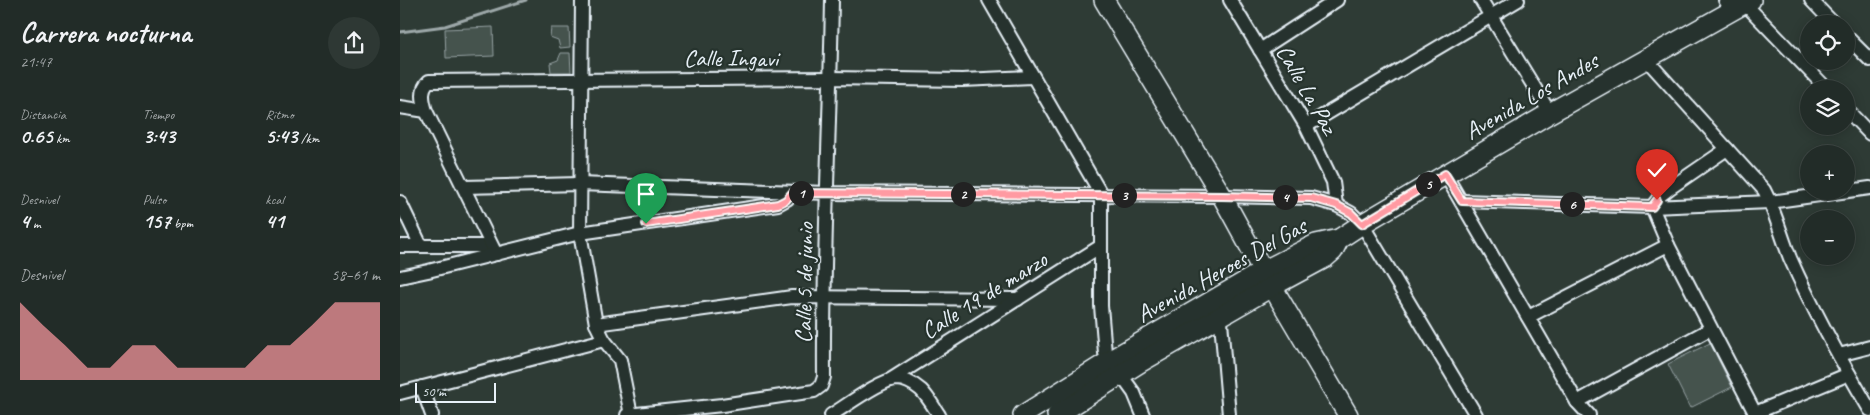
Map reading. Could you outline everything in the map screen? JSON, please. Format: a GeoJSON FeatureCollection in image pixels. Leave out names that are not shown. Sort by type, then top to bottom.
{"type":"FeatureCollection","features":[{"type":"Feature","properties":{"kind":"street"},"geometry":{"type":"LineString","coordinates":[[582,0],[580,234],[596,324],[604,340],[620,360],[630,415]]}},
{"type":"Feature","properties":{"kind":"street","name":"Calle 5 de junio"},"geometry":{"type":"LineString","coordinates":[[630,415],[722,405],[814,391],[821,386],[824,377],[823,296],[832,0]]}},
{"type":"Feature","properties":{"kind":"street"},"geometry":{"type":"LineString","coordinates":[[989,0],[1101,194],[1100,306],[1105,353],[1134,393],[1143,415]]}},
{"type":"Feature","properties":{"kind":"street"},"geometry":{"type":"LineString","coordinates":[[1104,0],[1222,196],[1268,279],[1348,415]]}},
{"type":"Feature","properties":{"kind":"street","name":"Calle La Paz"},"geometry":{"type":"LineString","coordinates":[[1230,0],[1306,126],[1333,182],[1336,205]]}},
{"type":"Feature","properties":{"kind":"street"},"geometry":{"type":"LineString","coordinates":[[1260,50],[1337,0]]}},
{"type":"Feature","properties":{"kind":"street"},"geometry":{"type":"LineString","coordinates":[[1481,0],[1550,113]]}},
{"type":"Feature","properties":{"kind":"street"},"geometry":{"type":"LineString","coordinates":[[1306,126],[1518,0]]}},
{"type":"Feature","properties":{"kind":"street"},"geometry":{"type":"LineString","coordinates":[[1811,0],[1825,15]]}},
{"type":"Feature","properties":{"kind":"street"},"geometry":{"type":"LineString","coordinates":[[1738,4],[1818,80]]}},
{"type":"Feature","properties":{"kind":"street","name":"Avenida Los Andes"},"geometry":{"type":"LineString","coordinates":[[1339,240],[1445,174],[1738,4]]}},
{"type":"Feature","properties":{"kind":"street"},"geometry":{"type":"LineString","coordinates":[[1855,45],[1870,60]]}},
{"type":"Feature","properties":{"kind":"street"},"geometry":{"type":"LineString","coordinates":[[1646,59],[1756,179],[1770,202],[1790,257],[1839,356],[1870,410]]}},
{"type":"Feature","properties":{"kind":"street","name":"Calle Ingavi"},"geometry":{"type":"LineString","coordinates":[[426,111],[422,100],[423,90],[425,84],[430,81],[831,78],[962,80],[1032,77]]}},
{"type":"Feature","properties":{"kind":"street"},"geometry":{"type":"LineString","coordinates":[[400,107],[426,111],[494,250]]}},
{"type":"Feature","properties":{"kind":"street"},"geometry":{"type":"LineString","coordinates":[[1855,118],[1870,134]]}},
{"type":"Feature","properties":{"kind":"street"},"geometry":{"type":"LineString","coordinates":[[1652,207],[1670,188],[1727,149]]}},
{"type":"Feature","properties":{"kind":"street"},"geometry":{"type":"LineString","coordinates":[[1445,174],[1577,402],[1589,415]]}},
{"type":"Feature","properties":{"kind":"street"},"geometry":{"type":"LineString","coordinates":[[464,186],[579,184],[792,193],[1101,194],[1311,198],[1336,205],[1351,213],[1362,224],[1476,415]]}},
{"type":"Feature","properties":{"kind":"street"},"geometry":{"type":"LineString","coordinates":[[1462,201],[1652,207],[1770,202],[1869,190]]}},
{"type":"Feature","properties":{"kind":"street"},"geometry":{"type":"LineString","coordinates":[[400,277],[428,272],[494,250],[580,234],[778,204],[786,200],[792,193]]}},
{"type":"Feature","properties":{"kind":"street"},"geometry":{"type":"LineString","coordinates":[[400,202],[421,246]]}},
{"type":"Feature","properties":{"kind":"street"},"geometry":{"type":"LineString","coordinates":[[1652,207],[1668,245],[1755,414],[1849,374]]}},
{"type":"Feature","properties":{"kind":"street","name":"Avenida Heroes Del Gas"},"geometry":{"type":"LineString","coordinates":[[1029,414],[1115,368],[1268,279],[1316,244],[1339,240]]}},
{"type":"Feature","properties":{"kind":"street"},"geometry":{"type":"LineString","coordinates":[[1528,317],[1668,245]]}},
{"type":"Feature","properties":{"kind":"street"},"geometry":{"type":"LineString","coordinates":[[400,246],[494,250]]}},
{"type":"Feature","properties":{"kind":"street","name":"Calle 19 de marzo"},"geometry":{"type":"LineString","coordinates":[[831,415],[890,380],[1101,246]]}},
{"type":"Feature","properties":{"kind":"street"},"geometry":{"type":"LineString","coordinates":[[596,324],[792,297],[1018,299]]}},
{"type":"Feature","properties":{"kind":"street"},"geometry":{"type":"LineString","coordinates":[[1219,307],[1229,415]]}},
{"type":"Feature","properties":{"kind":"street"},"geometry":{"type":"LineString","coordinates":[[1577,402],[1710,329]]}},
{"type":"Feature","properties":{"kind":"street"},"geometry":{"type":"LineString","coordinates":[[400,393],[604,340]]}},
{"type":"Feature","properties":{"kind":"street"},"geometry":{"type":"LineString","coordinates":[[1839,356],[1870,347]]}},
{"type":"Feature","properties":{"kind":"street","name":"Avenida Heroes Del Gas"},"geometry":{"type":"LineString","coordinates":[[1057,415],[1115,368]]}},
{"type":"Feature","properties":{"kind":"street"},"geometry":{"type":"LineString","coordinates":[[890,380],[903,380],[912,384],[926,395],[939,415]]}},
{"type":"Feature","properties":{"kind":"street"},"geometry":{"type":"LineString","coordinates":[[422,387],[432,415]]}},
{"type":"Feature","properties":{"kind":"shaded area"},"geometry":{"type":"Polygon","coordinates":[[[493,27],[494,56],[446,58],[445,29],[493,27]]]}},
{"type":"Feature","properties":{"kind":"shaded area"},"geometry":{"type":"Polygon","coordinates":[[[551,28],[569,28],[570,47],[560,48],[558,40],[550,37],[551,28]]]}},
{"type":"Feature","properties":{"kind":"shaded area"},"geometry":{"type":"Polygon","coordinates":[[[561,53],[570,53],[571,72],[551,72],[550,63],[558,60],[561,53]]]}},
{"type":"Feature","properties":{"kind":"shaded area"},"geometry":{"type":"Polygon","coordinates":[[[1710,343],[1732,387],[1690,408],[1668,364],[1710,343]]]}},
{"type":"Feature","properties":{"kind":"waterway"},"geometry":{"type":"LineString","coordinates":[[400,32],[445,26],[526,0]]}},
{"type":"Feature","properties":{"kind":"route"},"geometry":{"type":"LineString","coordinates":[[646,224],[778,204],[786,200],[792,193],[1101,194],[1311,198],[1336,205],[1351,213],[1362,224],[1445,174],[1462,201],[1652,207],[1657,200]]}}]}
